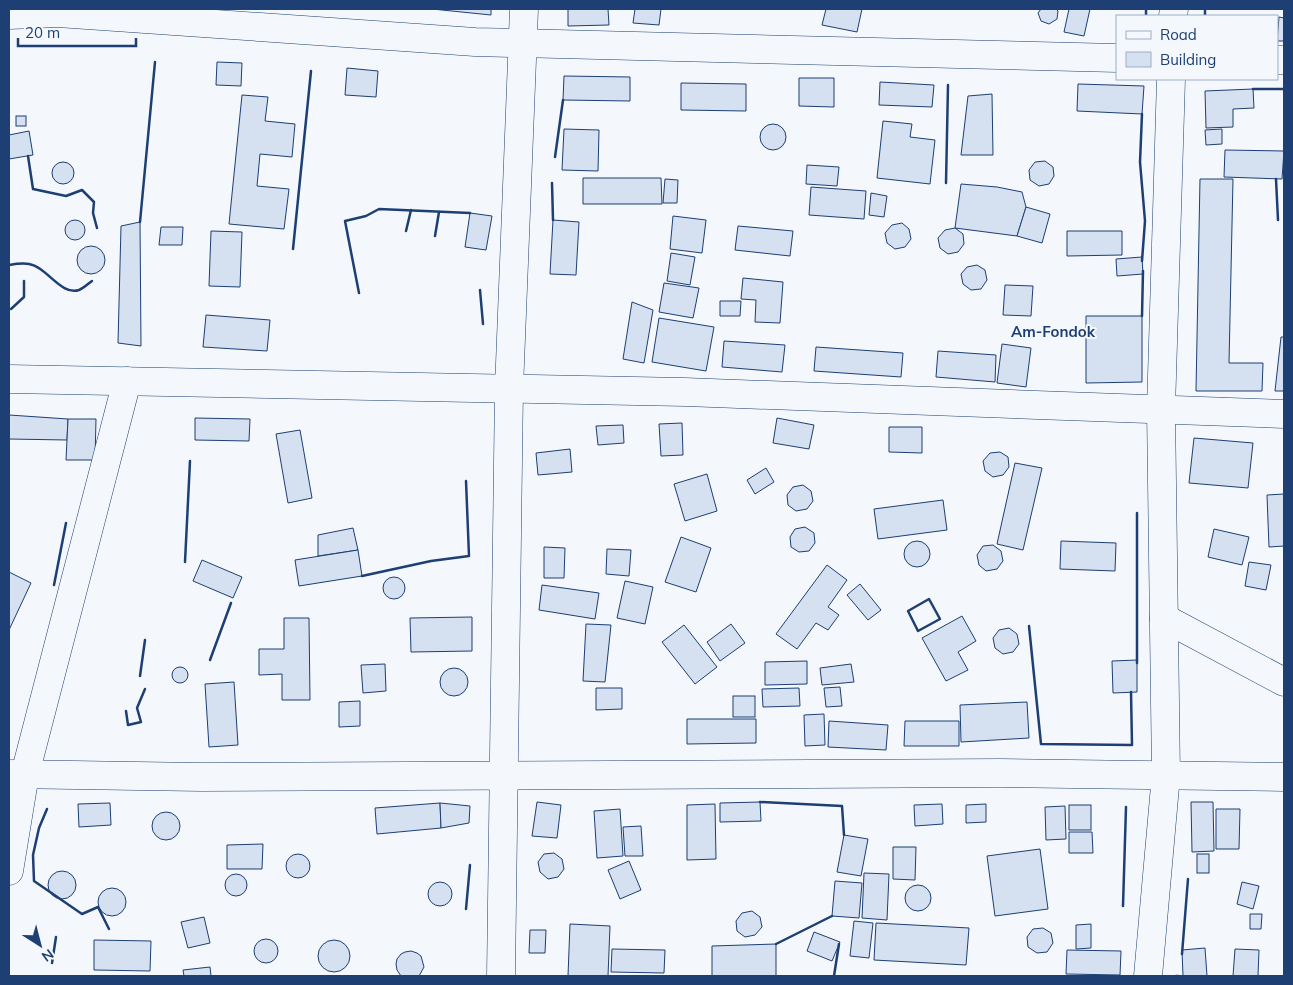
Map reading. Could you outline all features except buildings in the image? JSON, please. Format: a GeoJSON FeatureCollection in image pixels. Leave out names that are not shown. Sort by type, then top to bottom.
{"type":"FeatureCollection","features":[{"type":"Feature","properties":{"kind":"street"},"geometry":{"type":"LineString","coordinates":[[501,976],[509,388],[524,9]]}},
{"type":"Feature","properties":{"kind":"street"},"geometry":{"type":"LineString","coordinates":[[9,14],[58,13],[465,42],[1116,58]]}},
{"type":"Feature","properties":{"kind":"street"},"geometry":{"type":"LineString","coordinates":[[1148,976],[1166,775],[1162,410],[1171,80]]}},
{"type":"Feature","properties":{"kind":"street"},"geometry":{"type":"LineString","coordinates":[[9,379],[705,393],[1284,414]]}},
{"type":"Feature","properties":{"kind":"street"},"geometry":{"type":"LineString","coordinates":[[9,871],[17,774],[127,382]]}},
{"type":"Feature","properties":{"kind":"street"},"geometry":{"type":"LineString","coordinates":[[1164,618],[1284,682]]}},
{"type":"Feature","properties":{"kind":"street"},"geometry":{"type":"LineString","coordinates":[[17,774],[201,777],[1001,773],[1284,777]]}},
{"type":"Feature","properties":{"kind":"wall"},"geometry":{"type":"LineString","coordinates":[[1146,9],[1146,15]]}},
{"type":"Feature","properties":{"kind":"wall"},"geometry":{"type":"LineString","coordinates":[[1205,9],[1205,15]]}},
{"type":"Feature","properties":{"kind":"wall"},"geometry":{"type":"LineString","coordinates":[[140,222],[155,62]]}},
{"type":"Feature","properties":{"kind":"wall"},"geometry":{"type":"LineString","coordinates":[[293,249],[311,71]]}},
{"type":"Feature","properties":{"kind":"wall"},"geometry":{"type":"LineString","coordinates":[[946,183],[948,85]]}},
{"type":"Feature","properties":{"kind":"wall"},"geometry":{"type":"LineString","coordinates":[[1253,89],[1284,89]]}},
{"type":"Feature","properties":{"kind":"wall"},"geometry":{"type":"LineString","coordinates":[[555,157],[563,100]]}},
{"type":"Feature","properties":{"kind":"wall"},"geometry":{"type":"LineString","coordinates":[[1142,114],[1140,162],[1145,221],[1142,261]]}},
{"type":"Feature","properties":{"kind":"wall"},"geometry":{"type":"LineString","coordinates":[[28,156],[33,189],[66,196],[82,190],[94,202],[93,213],[97,228]]}},
{"type":"Feature","properties":{"kind":"wall"},"geometry":{"type":"LineString","coordinates":[[1276,179],[1278,220]]}},
{"type":"Feature","properties":{"kind":"wall"},"geometry":{"type":"LineString","coordinates":[[552,183],[553,220]]}},
{"type":"Feature","properties":{"kind":"wall"},"geometry":{"type":"LineString","coordinates":[[359,293],[345,221],[366,216],[379,209],[470,213]]}},
{"type":"Feature","properties":{"kind":"wall"},"geometry":{"type":"LineString","coordinates":[[406,231],[411,210]]}},
{"type":"Feature","properties":{"kind":"wall"},"geometry":{"type":"LineString","coordinates":[[435,236],[439,212]]}},
{"type":"Feature","properties":{"kind":"wall"},"geometry":{"type":"LineString","coordinates":[[9,265],[29,264],[36,266],[60,285],[72,291],[79,290],[92,281]]}},
{"type":"Feature","properties":{"kind":"wall"},"geometry":{"type":"LineString","coordinates":[[1142,316],[1143,271]]}},
{"type":"Feature","properties":{"kind":"wall"},"geometry":{"type":"LineString","coordinates":[[11,309],[24,297],[24,281]]}},
{"type":"Feature","properties":{"kind":"wall"},"geometry":{"type":"LineString","coordinates":[[480,290],[483,324]]}},
{"type":"Feature","properties":{"kind":"wall"},"geometry":{"type":"LineString","coordinates":[[185,562],[190,461]]}},
{"type":"Feature","properties":{"kind":"wall"},"geometry":{"type":"LineString","coordinates":[[362,576],[431,561],[469,556],[466,481]]}},
{"type":"Feature","properties":{"kind":"wall"},"geometry":{"type":"LineString","coordinates":[[1137,513],[1137,663]]}},
{"type":"Feature","properties":{"kind":"wall"},"geometry":{"type":"LineString","coordinates":[[54,585],[66,523]]}},
{"type":"Feature","properties":{"kind":"wall"},"geometry":{"type":"LineString","coordinates":[[929,599],[940,619],[918,631],[908,611],[929,599]]}},
{"type":"Feature","properties":{"kind":"wall"},"geometry":{"type":"LineString","coordinates":[[210,660],[231,603]]}},
{"type":"Feature","properties":{"kind":"wall"},"geometry":{"type":"LineString","coordinates":[[1029,626],[1041,744],[1132,745],[1131,692]]}},
{"type":"Feature","properties":{"kind":"wall"},"geometry":{"type":"LineString","coordinates":[[140,676],[145,640]]}},
{"type":"Feature","properties":{"kind":"wall"},"geometry":{"type":"LineString","coordinates":[[126,711],[128,725],[141,722],[137,708],[145,689]]}},
{"type":"Feature","properties":{"kind":"wall"},"geometry":{"type":"LineString","coordinates":[[760,802],[842,806],[844,835]]}},
{"type":"Feature","properties":{"kind":"wall"},"geometry":{"type":"LineString","coordinates":[[1123,906],[1126,807]]}},
{"type":"Feature","properties":{"kind":"wall"},"geometry":{"type":"LineString","coordinates":[[47,809],[39,828],[33,855],[34,881],[82,914],[98,907],[109,929]]}},
{"type":"Feature","properties":{"kind":"wall"},"geometry":{"type":"LineString","coordinates":[[466,909],[470,865]]}},
{"type":"Feature","properties":{"kind":"wall"},"geometry":{"type":"LineString","coordinates":[[1182,954],[1188,879]]}},
{"type":"Feature","properties":{"kind":"wall"},"geometry":{"type":"LineString","coordinates":[[776,944],[832,916]]}},
{"type":"Feature","properties":{"kind":"wall"},"geometry":{"type":"LineString","coordinates":[[52,963],[56,937]]}},
{"type":"Feature","properties":{"kind":"wall"},"geometry":{"type":"LineString","coordinates":[[834,976],[839,944]]}},
{"type":"Feature","properties":{"kind":"district","name":"Am-Fondok"},"geometry":{"type":"Point","coordinates":[1053,331]}}]}
